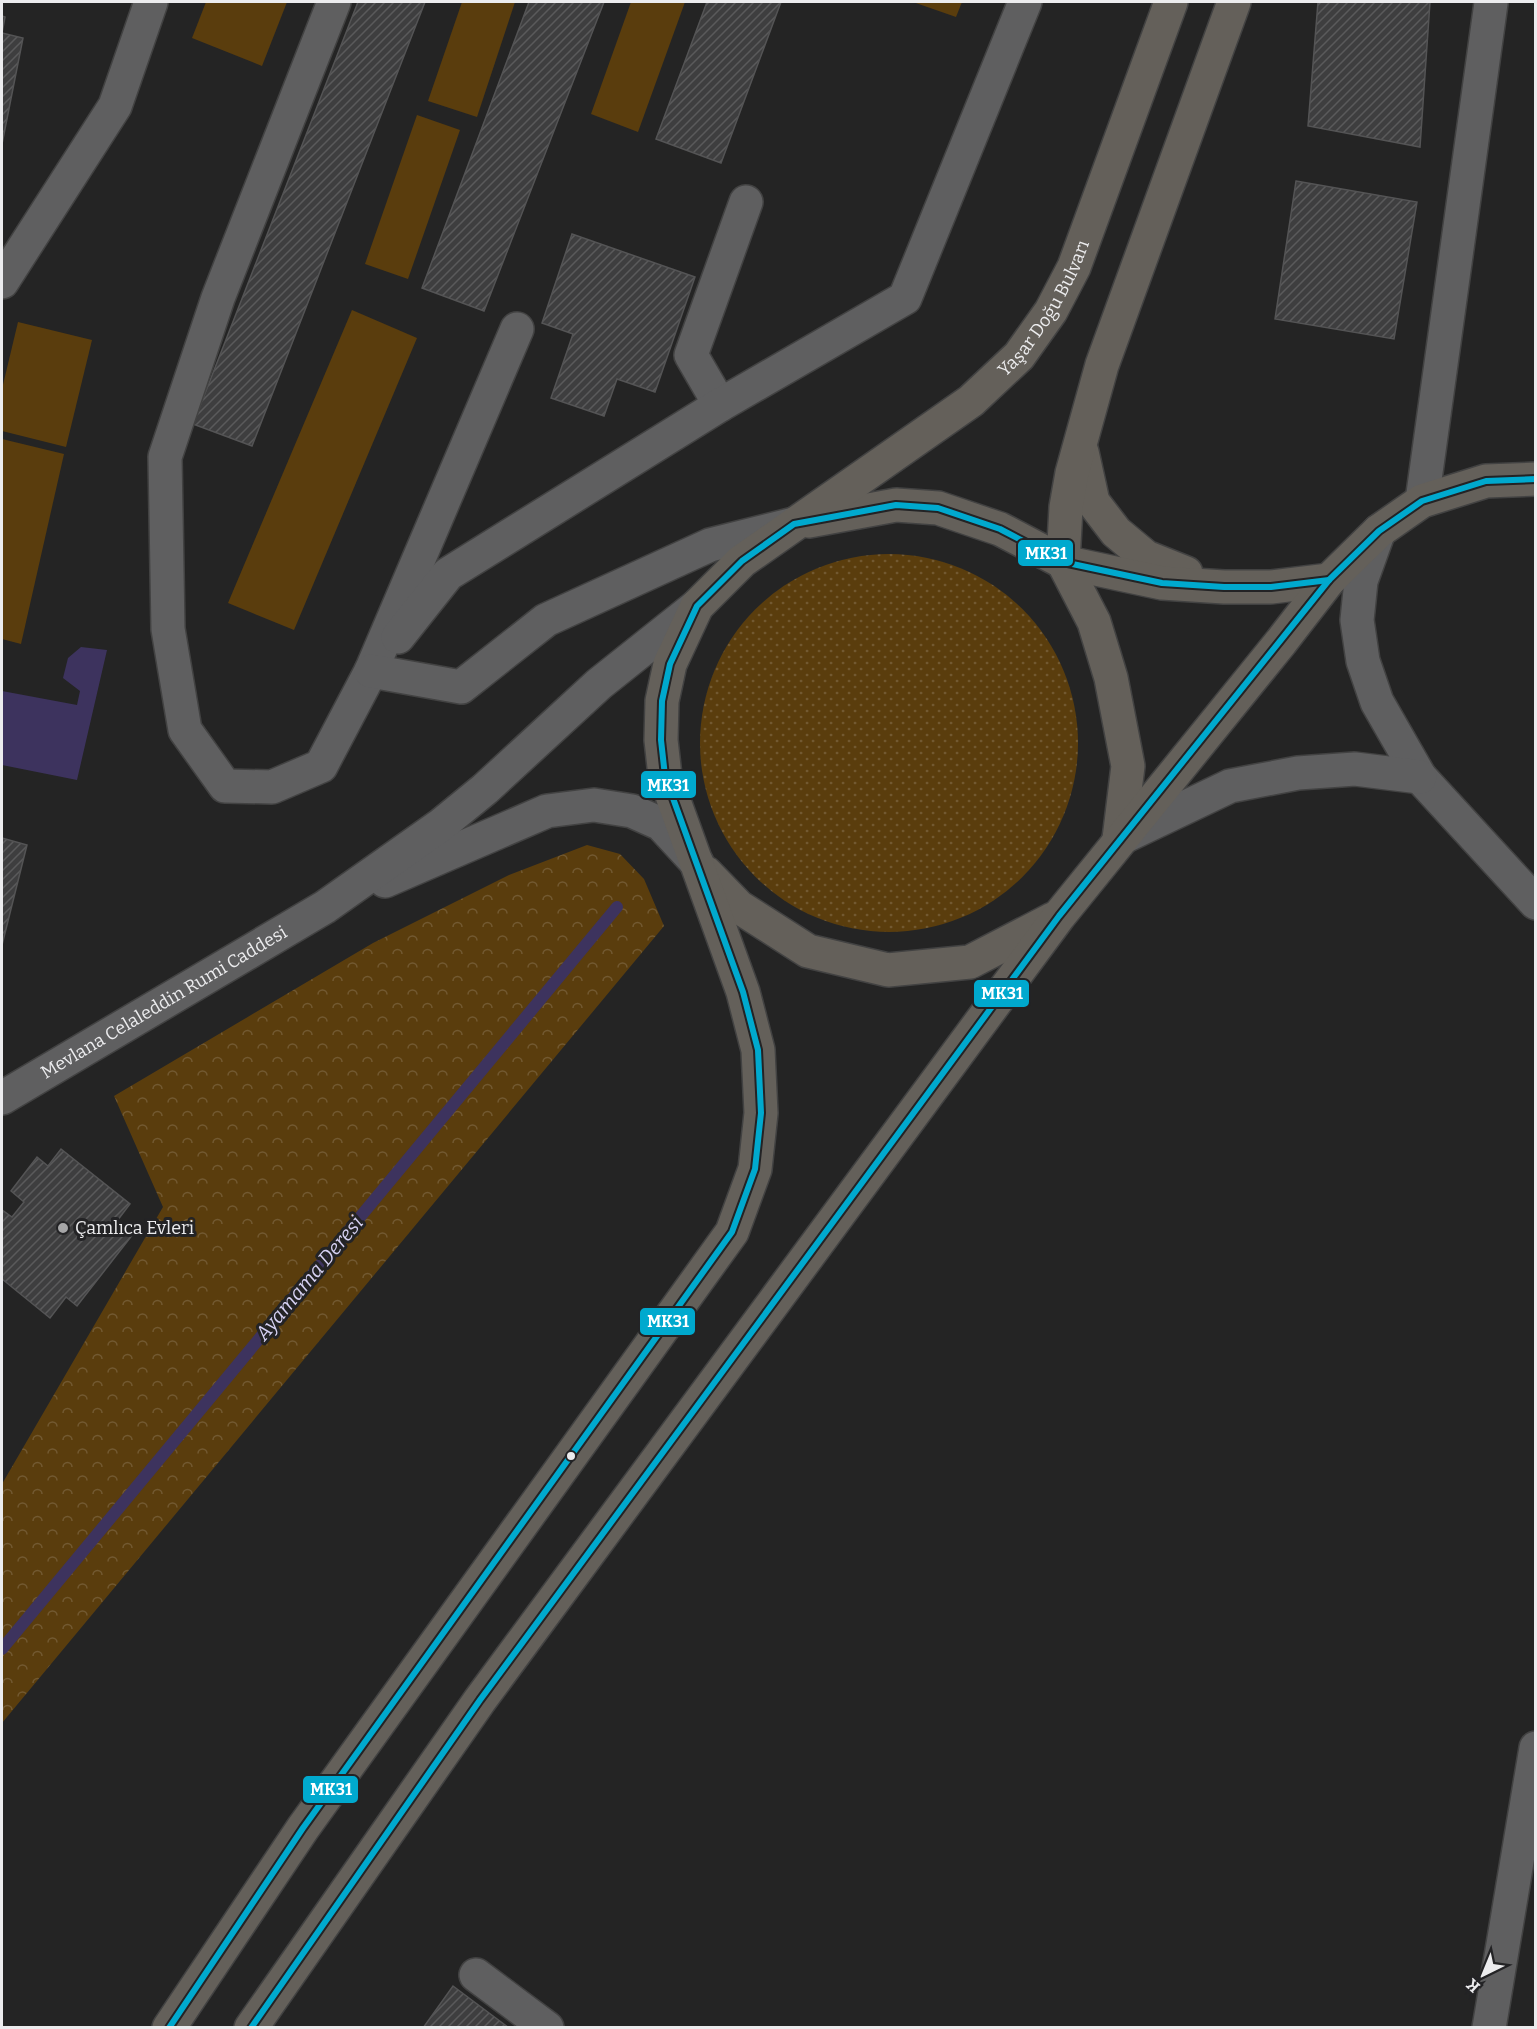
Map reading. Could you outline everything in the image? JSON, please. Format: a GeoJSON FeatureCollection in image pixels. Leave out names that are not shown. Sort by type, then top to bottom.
{"type":"FeatureCollection","features":[{"type":"Feature","properties":{"kind":"main road","name":"Yaşar Doğu Bulvarı"},"geometry":{"type":"LineString","coordinates":[[697,606],[742,561],[971,401],[1019,357],[1052,311],[1074,267],[1171,2]]}},
{"type":"Feature","properties":{"kind":"main road"},"geometry":{"type":"LineString","coordinates":[[1119,839],[1128,766],[1115,700],[1094,622],[1063,562],[1066,507],[1072,473],[1102,365],[1234,2]]}},
{"type":"Feature","properties":{"kind":"main road"},"geometry":{"type":"LineString","coordinates":[[1080,444],[1093,502],[1116,532],[1146,557],[1218,586]]}},
{"type":"Feature","properties":{"kind":"main road"},"geometry":{"type":"LineString","coordinates":[[251,2028],[480,1700],[1059,916],[1329,580],[1379,531],[1422,501],[1486,481],[1536,479]]}},
{"type":"Feature","properties":{"kind":"main road"},"geometry":{"type":"LineString","coordinates":[[794,524],[896,505],[938,508],[1000,529],[1063,562],[1162,583],[1271,587],[1329,580]]}},
{"type":"Feature","properties":{"kind":"main road"},"geometry":{"type":"LineString","coordinates":[[169,2028],[303,1828],[732,1232],[755,1169],[761,1113],[758,1050],[743,992],[665,776],[661,740],[662,701],[670,664],[697,606]]}},
{"type":"Feature","properties":{"kind":"main road"},"geometry":{"type":"LineString","coordinates":[[699,865],[739,907],[808,951],[888,970],[970,962],[1059,916]]}},
{"type":"Feature","properties":{"kind":"street"},"geometry":{"type":"LineString","coordinates":[[2,282],[115,106],[151,2]]}},
{"type":"Feature","properties":{"kind":"street"},"geometry":{"type":"LineString","coordinates":[[334,2],[218,298],[165,457],[168,629],[185,730],[225,786],[272,788],[321,766],[371,671],[517,329]]}},
{"type":"Feature","properties":{"kind":"street"},"geometry":{"type":"LineString","coordinates":[[371,671],[448,574],[720,405],[905,298],[1025,2]]}},
{"type":"Feature","properties":{"kind":"street"},"geometry":{"type":"LineString","coordinates":[[1422,501],[1491,3]]}},
{"type":"Feature","properties":{"kind":"street"},"geometry":{"type":"LineString","coordinates":[[720,405],[691,355],[746,202]]}},
{"type":"Feature","properties":{"kind":"street"},"geometry":{"type":"LineString","coordinates":[[371,671],[460,687],[546,620],[710,545],[794,524]]}},
{"type":"Feature","properties":{"kind":"street"},"geometry":{"type":"LineString","coordinates":[[1379,531],[1361,581],[1357,620],[1363,662],[1377,702],[1420,777],[1536,903]]}},
{"type":"Feature","properties":{"kind":"street"},"geometry":{"type":"LineString","coordinates":[[325,907],[441,825],[599,684],[697,606]]}},
{"type":"Feature","properties":{"kind":"street"},"geometry":{"type":"LineString","coordinates":[[1119,839],[1230,786],[1298,773],[1354,769],[1420,777]]}},
{"type":"Feature","properties":{"kind":"street"},"geometry":{"type":"LineString","coordinates":[[325,907],[547,811],[594,806],[632,811],[661,824],[699,865]]}},
{"type":"Feature","properties":{"kind":"street","name":"Mevlana Celaleddin Rumi Caddesi"},"geometry":{"type":"LineString","coordinates":[[2,1098],[325,907]]}},
{"type":"Feature","properties":{"kind":"street"},"geometry":{"type":"LineString","coordinates":[[1489,2028],[1536,1748]]}},
{"type":"Feature","properties":{"kind":"street"},"geometry":{"type":"LineString","coordinates":[[476,1975],[547,2028]]}},
{"type":"Feature","properties":{"kind":"green space"},"geometry":{"type":"Polygon","coordinates":[[[206,2],[287,2],[262,66],[192,38],[206,2]]]}},
{"type":"Feature","properties":{"kind":"green space"},"geometry":{"type":"Polygon","coordinates":[[[462,2],[515,2],[477,117],[428,101],[462,2]]]}},
{"type":"Feature","properties":{"kind":"green space"},"geometry":{"type":"Polygon","coordinates":[[[631,2],[685,2],[638,132],[591,114],[631,2]]]}},
{"type":"Feature","properties":{"kind":"green space"},"geometry":{"type":"Polygon","coordinates":[[[913,2],[962,2],[956,17],[913,2]]]}},
{"type":"Feature","properties":{"kind":"green space"},"geometry":{"type":"Polygon","coordinates":[[[417,115],[460,130],[408,279],[365,264],[417,115]]]}},
{"type":"Feature","properties":{"kind":"green space"},"geometry":{"type":"Polygon","coordinates":[[[352,310],[417,338],[294,630],[228,603],[352,310]]]}},
{"type":"Feature","properties":{"kind":"green space"},"geometry":{"type":"Polygon","coordinates":[[[18,322],[92,340],[66,447],[2,431],[2,389],[18,322]]]}},
{"type":"Feature","properties":{"kind":"green space"},"geometry":{"type":"Polygon","coordinates":[[[2,439],[64,454],[21,644],[2,639],[2,439]]]}},
{"type":"Feature","properties":{"kind":"green space"},"geometry":{"type":"Polygon","coordinates":[[[889,554],[944,562],[978,577],[1009,597],[1035,623],[1055,654],[1070,688],[1078,743],[1070,798],[1055,832],[1035,863],[1009,889],[978,909],[944,924],[889,932],[834,924],[800,909],[769,889],[743,863],[723,832],[708,798],[700,743],[708,688],[723,654],[743,623],[769,597],[800,577],[834,562],[889,554]]]}},
{"type":"Feature","properties":{"kind":"green space"},"geometry":{"type":"Polygon","coordinates":[[[587,845],[620,854],[644,879],[664,926],[2,1723],[2,1484],[163,1207],[114,1096],[373,943],[509,875],[587,845]]]}},
{"type":"Feature","properties":{"kind":"shaded area"},"geometry":{"type":"Polygon","coordinates":[[[81,647],[107,650],[77,780],[2,765],[2,691],[77,705],[80,691],[63,678],[68,658],[81,647]]]}},
{"type":"Feature","properties":{"kind":"building"},"geometry":{"type":"Polygon","coordinates":[[[358,2],[425,2],[252,446],[193,424],[358,2]]]}},
{"type":"Feature","properties":{"kind":"building"},"geometry":{"type":"Polygon","coordinates":[[[529,2],[604,2],[484,311],[422,288],[529,2]]]}},
{"type":"Feature","properties":{"kind":"building"},"geometry":{"type":"Polygon","coordinates":[[[707,2],[781,2],[721,163],[656,139],[707,2]]]}},
{"type":"Feature","properties":{"kind":"building"},"geometry":{"type":"Polygon","coordinates":[[[1318,2],[1430,2],[1420,147],[1308,126],[1318,2]]]}},
{"type":"Feature","properties":{"kind":"building"},"geometry":{"type":"Polygon","coordinates":[[[2,16],[5,17],[2,33],[2,16]]]}},
{"type":"Feature","properties":{"kind":"building"},"geometry":{"type":"Polygon","coordinates":[[[2,33],[23,38],[2,144],[2,33]]]}},
{"type":"Feature","properties":{"kind":"building"},"geometry":{"type":"Polygon","coordinates":[[[1296,181],[1417,202],[1394,339],[1275,319],[1296,181]]]}},
{"type":"Feature","properties":{"kind":"building"},"geometry":{"type":"Polygon","coordinates":[[[572,234],[695,277],[655,392],[617,379],[604,416],[551,398],[573,334],[542,323],[572,234]]]}},
{"type":"Feature","properties":{"kind":"building"},"geometry":{"type":"Polygon","coordinates":[[[2,838],[27,845],[2,945],[2,838]]]}},
{"type":"Feature","properties":{"kind":"building","name":"Çamlıca Evleri"},"geometry":{"type":"Polygon","coordinates":[[[61,1149],[130,1204],[117,1221],[133,1234],[77,1306],[66,1297],[50,1318],[2,1279],[2,1210],[12,1217],[24,1202],[11,1191],[37,1157],[48,1166],[61,1149]]]}},
{"type":"Feature","properties":{"kind":"building"},"geometry":{"type":"Polygon","coordinates":[[[453,1986],[509,2028],[423,2028],[453,1986]]]}},
{"type":"Feature","properties":{"kind":"waterway","name":"Ayamama Deresi"},"geometry":{"type":"LineString","coordinates":[[2,1649],[617,907]]}},
{"type":"Feature","properties":{"kind":"transit line","name":"MK31"},"geometry":{"type":"LineString","coordinates":[[251,2028],[480,1700],[1059,916],[1329,580],[1379,531],[1422,501],[1486,481],[1536,479]]}},
{"type":"Feature","properties":{"kind":"transit line","name":"MK31"},"geometry":{"type":"LineString","coordinates":[[169,2028],[303,1828],[732,1232],[755,1169],[761,1113],[758,1050],[743,992],[665,776],[661,740],[662,701],[670,664],[697,606],[742,561],[794,524],[896,505],[938,508],[1000,529],[1063,562],[1162,583],[1271,587],[1329,580]]}},
{"type":"Feature","properties":{"kind":"place","name":"Çamlıca Evleri"},"geometry":{"type":"Point","coordinates":[63,1228]}}]}
